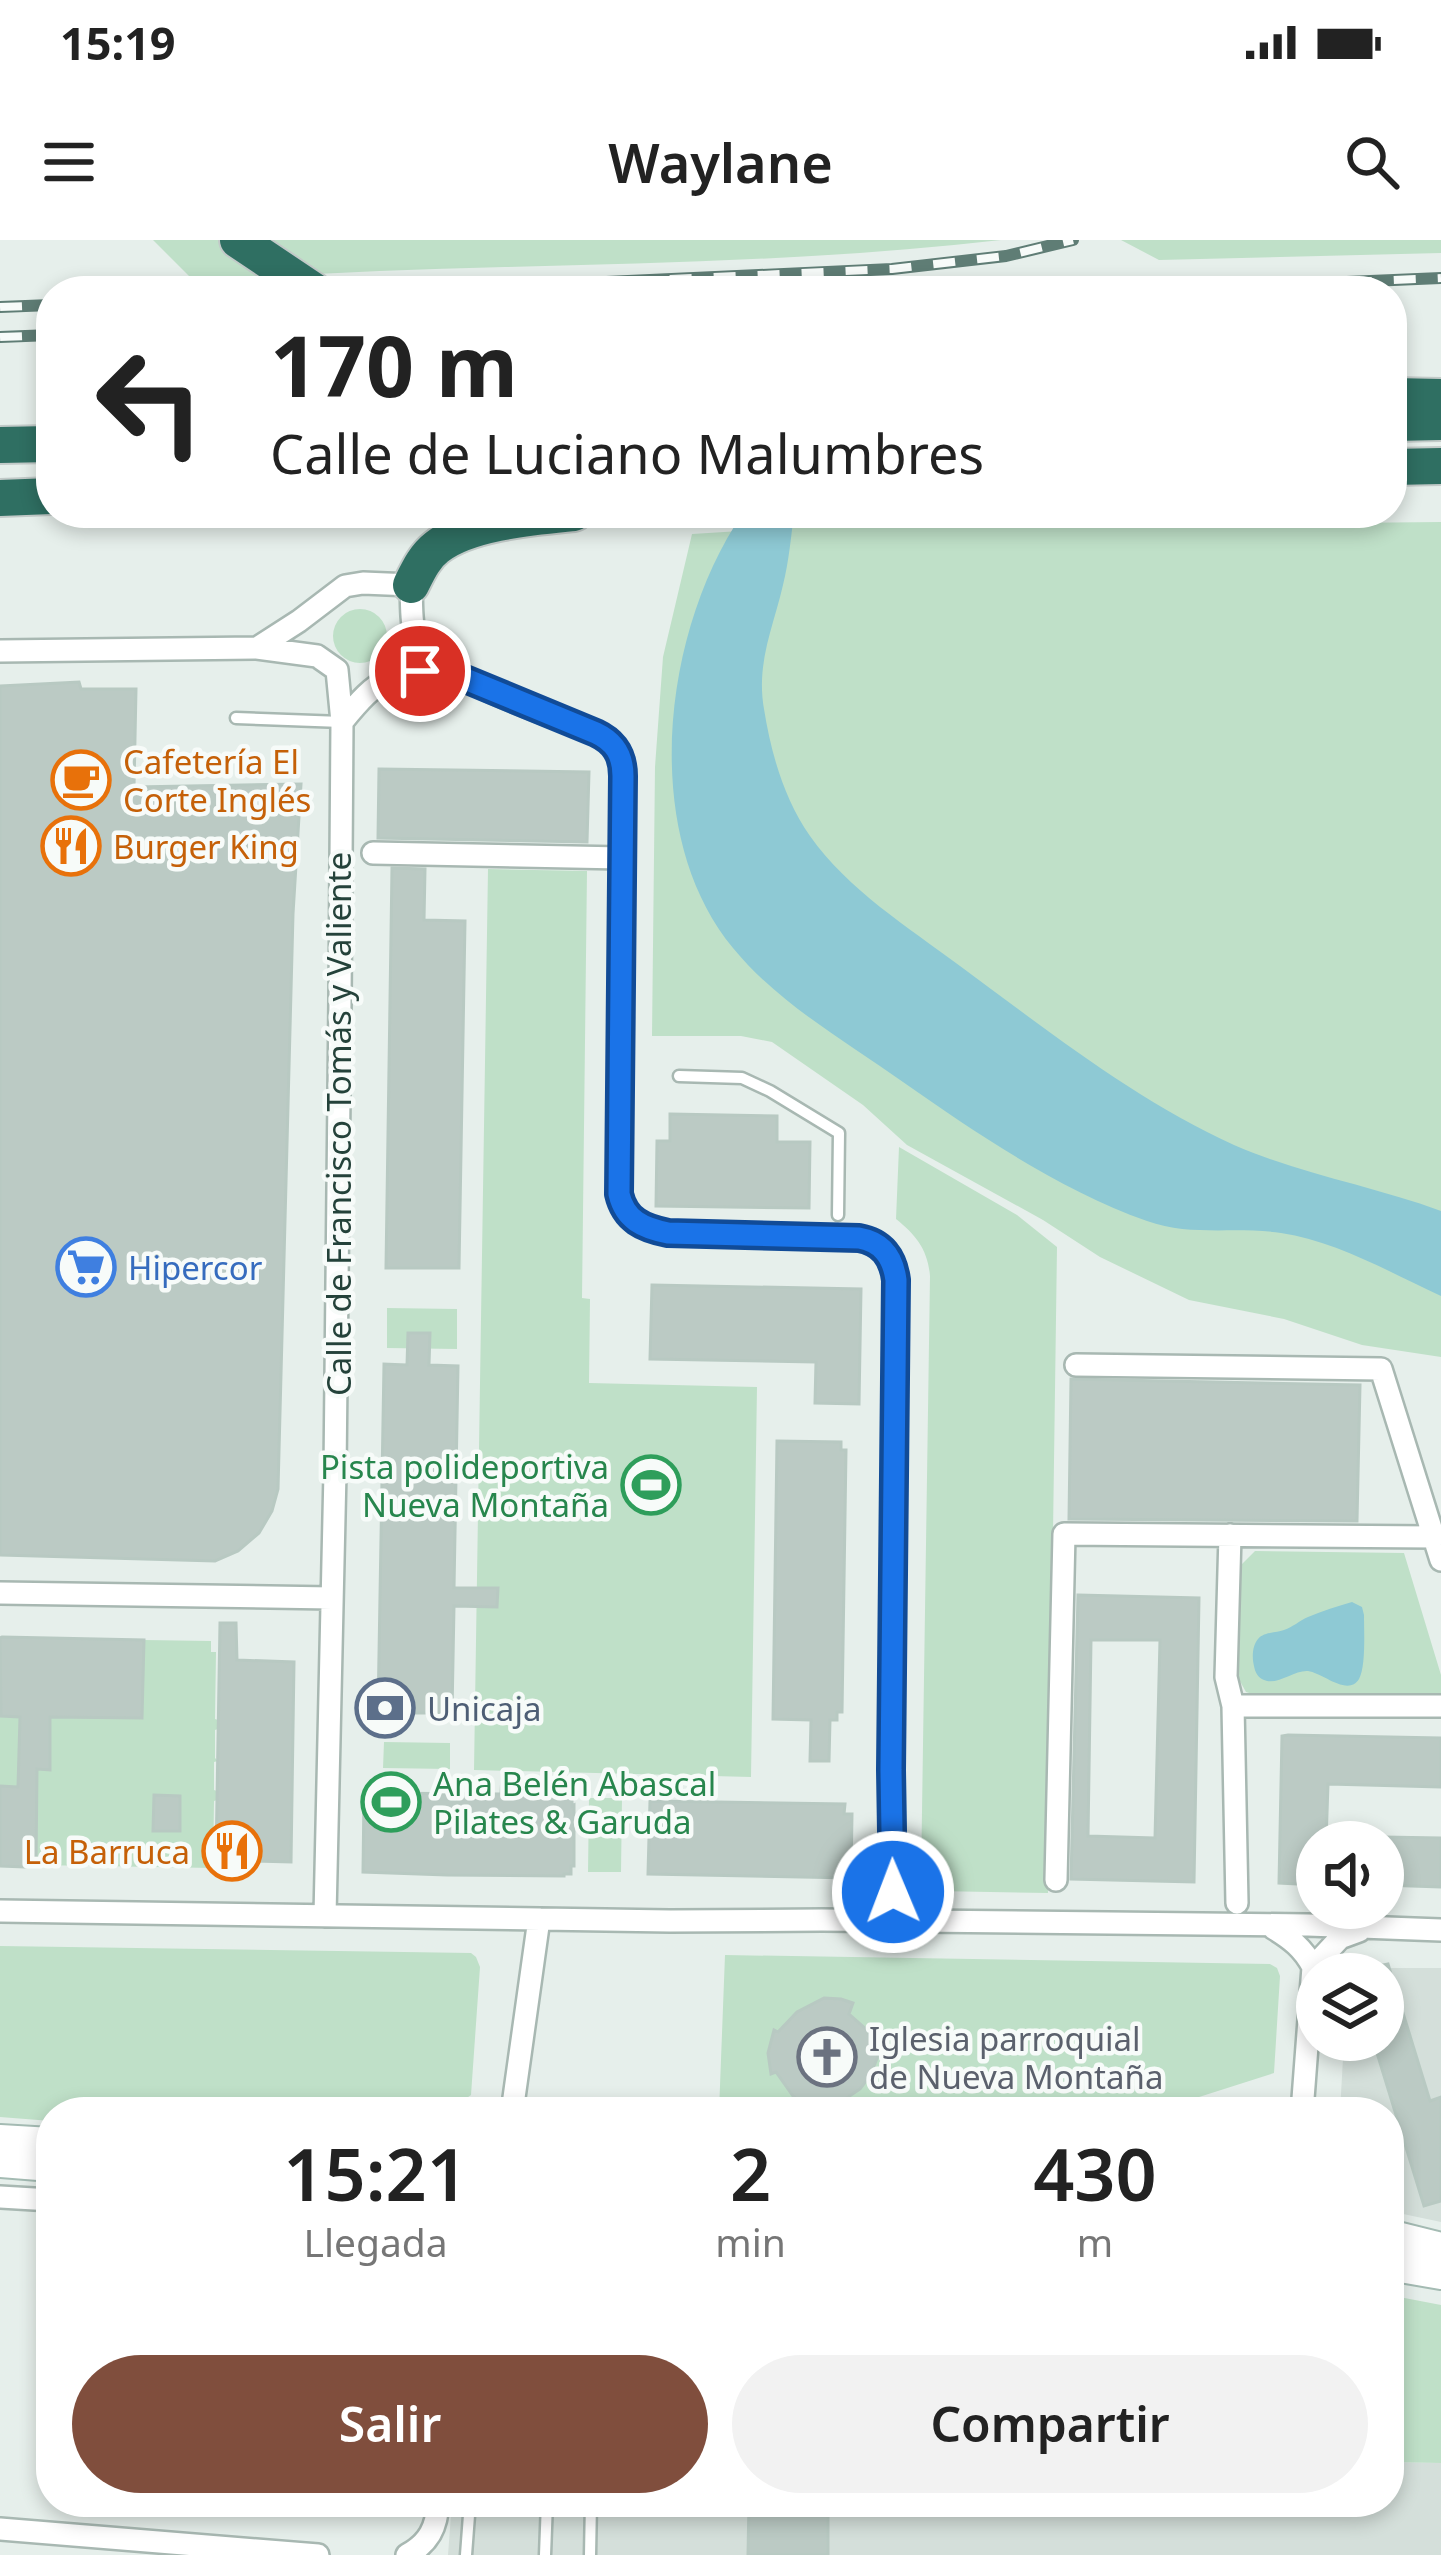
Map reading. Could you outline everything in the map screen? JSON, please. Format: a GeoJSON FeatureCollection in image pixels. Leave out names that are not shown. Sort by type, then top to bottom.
{"type":"FeatureCollection","features":[{"type":"Feature","properties":{"kind":"highway"},"geometry":{"type":"LineString","coordinates":[[238,240],[292,276]]}},
{"type":"Feature","properties":{"kind":"highway"},"geometry":{"type":"LineString","coordinates":[[1407,397],[1441,397]]}},
{"type":"Feature","properties":{"kind":"highway"},"geometry":{"type":"LineString","coordinates":[[1407,423],[1441,422]]}},
{"type":"Feature","properties":{"kind":"highway"},"geometry":{"type":"LineString","coordinates":[[0,445],[36,445]]}},
{"type":"Feature","properties":{"kind":"highway"},"geometry":{"type":"LineString","coordinates":[[1407,466],[1441,466]]}},
{"type":"Feature","properties":{"kind":"highway"},"geometry":{"type":"LineString","coordinates":[[0,483],[36,483]]}},
{"type":"Feature","properties":{"kind":"highway"},"geometry":{"type":"LineString","coordinates":[[0,498],[36,497]]}},
{"type":"Feature","properties":{"kind":"highway"},"geometry":{"type":"LineString","coordinates":[[411,585],[427,557],[450,538],[480,528]]}},
{"type":"Feature","properties":{"kind":"main road"},"geometry":{"type":"LineString","coordinates":[[0,2140],[36,2142]]}},
{"type":"Feature","properties":{"kind":"main road"},"geometry":{"type":"LineString","coordinates":[[0,2162],[36,2165]]}},
{"type":"Feature","properties":{"kind":"main road"},"geometry":{"type":"LineString","coordinates":[[1404,2239],[1441,2248]]}},
{"type":"Feature","properties":{"kind":"main road"},"geometry":{"type":"LineString","coordinates":[[1404,2268],[1441,2275]]}},
{"type":"Feature","properties":{"kind":"street"},"geometry":{"type":"LineString","coordinates":[[0,651],[257,647],[345,586],[411,585],[413,626],[426,655],[458,676],[596,733],[614,746],[623,769],[619,1194],[623,1209],[637,1223],[668,1233],[868,1240],[886,1252],[893,1264],[894,1921]]}},
{"type":"Feature","properties":{"kind":"street","name":"Calle de Francisco Tomás y Valiente"},"geometry":{"type":"LineString","coordinates":[[257,647],[316,656],[337,670],[341,722],[325,1916]]}},
{"type":"Feature","properties":{"kind":"street"},"geometry":{"type":"LineString","coordinates":[[341,722],[368,690],[394,676],[420,671],[458,676]]}},
{"type":"Feature","properties":{"kind":"street"},"geometry":{"type":"LineString","coordinates":[[373,853],[622,858]]}},
{"type":"Feature","properties":{"kind":"street"},"geometry":{"type":"LineString","coordinates":[[1076,1365],[1381,1369],[1441,1560]]}},
{"type":"Feature","properties":{"kind":"street"},"geometry":{"type":"LineString","coordinates":[[1056,1880],[1064,1534],[1434,1537]]}},
{"type":"Feature","properties":{"kind":"street"},"geometry":{"type":"LineString","coordinates":[[1230,1535],[1226,1677],[1233,1706],[1237,1903]]}},
{"type":"Feature","properties":{"kind":"street"},"geometry":{"type":"LineString","coordinates":[[0,1593],[332,1598]]}},
{"type":"Feature","properties":{"kind":"street"},"geometry":{"type":"LineString","coordinates":[[1233,1706],[1441,1706]]}},
{"type":"Feature","properties":{"kind":"street"},"geometry":{"type":"LineString","coordinates":[[0,1911],[1296,1927]]}},
{"type":"Feature","properties":{"kind":"street"},"geometry":{"type":"LineString","coordinates":[[514,2097],[539,1918]]}},
{"type":"Feature","properties":{"kind":"street"},"geometry":{"type":"LineString","coordinates":[[1270,1926],[1306,1953]]}},
{"type":"Feature","properties":{"kind":"street"},"geometry":{"type":"LineString","coordinates":[[1326,1953],[1340,1938],[1365,1929]]}},
{"type":"Feature","properties":{"kind":"street"},"geometry":{"type":"LineString","coordinates":[[1404,1929],[1441,1930]]}},
{"type":"Feature","properties":{"kind":"street"},"geometry":{"type":"LineString","coordinates":[[1303,2097],[1306,2061]]}},
{"type":"Feature","properties":{"kind":"street"},"geometry":{"type":"LineString","coordinates":[[0,2197],[36,2199]]}},
{"type":"Feature","properties":{"kind":"street"},"geometry":{"type":"LineString","coordinates":[[407,2555],[429,2538],[437,2517]]}},
{"type":"Feature","properties":{"kind":"street"},"geometry":{"type":"LineString","coordinates":[[0,2529],[132,2548],[318,2555]]}},
{"type":"Feature","properties":{"kind":"lane"},"geometry":{"type":"LineString","coordinates":[[236,718],[341,722]]}},
{"type":"Feature","properties":{"kind":"lane"},"geometry":{"type":"LineString","coordinates":[[680,1076],[742,1078],[839,1133],[838,1215]]}},
{"type":"Feature","properties":{"kind":"lane"},"geometry":{"type":"LineString","coordinates":[[466,2555],[469,2517]]}},
{"type":"Feature","properties":{"kind":"lane"},"geometry":{"type":"LineString","coordinates":[[545,2555],[546,2517]]}},
{"type":"Feature","properties":{"kind":"lane"},"geometry":{"type":"LineString","coordinates":[[590,2555],[591,2517]]}},
{"type":"Feature","properties":{"kind":"shaded area"},"geometry":{"type":"Polygon","coordinates":[[[1404,1968],[1441,1968],[1441,2222],[1404,2214],[1404,2097],[1341,2097],[1343,2061],[1404,2061],[1404,1968]]]}},
{"type":"Feature","properties":{"kind":"shaded area"},"geometry":{"type":"Polygon","coordinates":[[[1404,2462],[1441,2463],[1441,2555],[448,2555],[451,2517],[1404,2517],[1404,2462]]]}},
{"type":"Feature","properties":{"kind":"green space"},"geometry":{"type":"Polygon","coordinates":[[[153,240],[1001,240],[753,259],[189,276],[153,240]]]}},
{"type":"Feature","properties":{"kind":"green space"},"geometry":{"type":"Polygon","coordinates":[[[1121,240],[1441,240],[1441,253],[1159,260],[1121,240]]]}},
{"type":"Feature","properties":{"kind":"green space"},"geometry":{"type":"Polygon","coordinates":[[[1407,522],[1441,522],[1441,1357],[1362,1345],[1284,1319],[1189,1300],[1100,1257],[907,1145],[863,1105],[772,1042],[741,1036],[652,1036],[655,767],[663,657],[692,534],[786,528],[1407,528],[1407,522]]]}},
{"type":"Feature","properties":{"kind":"green space"},"geometry":{"type":"Polygon","coordinates":[[[360,609],[379,617],[387,636],[379,655],[360,663],[341,655],[333,636],[341,617],[360,609]]]}},
{"type":"Feature","properties":{"kind":"green space"},"geometry":{"type":"Polygon","coordinates":[[[488,869],[587,871],[582,1298],[590,1299],[589,1383],[757,1387],[751,1777],[474,1770],[488,869]]]}},
{"type":"Feature","properties":{"kind":"green space"},"geometry":{"type":"Polygon","coordinates":[[[899,1147],[1017,1215],[1057,1247],[1048,1893],[935,1891],[921,1879],[930,1276],[920,1244],[896,1219],[899,1147]]]}},
{"type":"Feature","properties":{"kind":"green space"},"geometry":{"type":"Polygon","coordinates":[[[387,1308],[457,1309],[457,1349],[387,1348],[387,1308]]]}},
{"type":"Feature","properties":{"kind":"green space"},"geometry":{"type":"Polygon","coordinates":[[[1255,1551],[1404,1553],[1441,1675],[1441,1696],[1259,1696],[1246,1692],[1237,1676],[1240,1575],[1242,1564],[1255,1551]]]}},
{"type":"Feature","properties":{"kind":"green space"},"geometry":{"type":"Polygon","coordinates":[[[144,1640],[211,1641],[211,1652],[216,1652],[213,1868],[36,1865],[36,1787],[0,1786],[0,1713],[142,1718],[144,1640]]]}},
{"type":"Feature","properties":{"kind":"green space"},"geometry":{"type":"Polygon","coordinates":[[[384,1742],[450,1743],[450,1769],[383,1768],[384,1742]]]}},
{"type":"Feature","properties":{"kind":"green space"},"geometry":{"type":"Polygon","coordinates":[[[589,1798],[622,1798],[621,1872],[588,1872],[589,1798]]]}},
{"type":"Feature","properties":{"kind":"green space"},"geometry":{"type":"Polygon","coordinates":[[[0,1946],[471,1953],[480,1967],[468,2097],[36,2097],[36,2120],[0,2117],[0,1946]]]}},
{"type":"Feature","properties":{"kind":"green space"},"geometry":{"type":"Polygon","coordinates":[[[725,1955],[1270,1964],[1280,1976],[1274,2073],[1199,2097],[720,2097],[725,1955]]]}},
{"type":"Feature","properties":{"kind":"green space"},"geometry":{"type":"Polygon","coordinates":[[[1404,2298],[1441,2305],[1441,2463],[1404,2462],[1404,2298]]]}},
{"type":"Feature","properties":{"kind":"water"},"geometry":{"type":"Polygon","coordinates":[[[734,528],[792,528],[764,661],[762,692],[770,742],[801,822],[860,891],[1059,1039],[1197,1127],[1259,1155],[1441,1211],[1441,1296],[1302,1237],[1164,1226],[1082,1193],[990,1141],[835,1036],[751,968],[703,901],[683,848],[673,790],[672,731],[680,671],[694,614],[734,528]]]}},
{"type":"Feature","properties":{"kind":"water"},"geometry":{"type":"Polygon","coordinates":[[[1352,1602],[1362,1607],[1364,1615],[1363,1666],[1354,1684],[1342,1685],[1308,1671],[1274,1681],[1258,1676],[1253,1656],[1260,1637],[1352,1602]]]}},
{"type":"Feature","properties":{"kind":"building"},"geometry":{"type":"Polygon","coordinates":[[[79,682],[81,689],[136,689],[134,787],[301,784],[293,914],[278,1489],[259,1533],[238,1551],[215,1561],[0,1555],[0,686],[79,682]]]}},
{"type":"Feature","properties":{"kind":"building"},"geometry":{"type":"Polygon","coordinates":[[[379,769],[589,772],[587,842],[378,838],[379,769]]]}},
{"type":"Feature","properties":{"kind":"building"},"geometry":{"type":"Polygon","coordinates":[[[392,868],[425,869],[424,920],[465,921],[459,1268],[386,1268],[392,868]]]}},
{"type":"Feature","properties":{"kind":"building"},"geometry":{"type":"Polygon","coordinates":[[[670,1114],[777,1116],[777,1142],[810,1142],[809,1208],[656,1206],[657,1141],[670,1141],[670,1114]]]}},
{"type":"Feature","properties":{"kind":"building"},"geometry":{"type":"Polygon","coordinates":[[[652,1285],[861,1289],[859,1404],[815,1403],[816,1362],[650,1359],[652,1285]]]}},
{"type":"Feature","properties":{"kind":"building"},"geometry":{"type":"Polygon","coordinates":[[[408,1333],[430,1333],[429,1365],[458,1366],[454,1588],[498,1588],[497,1607],[454,1606],[452,1713],[378,1713],[384,1364],[407,1365],[408,1333]]]}},
{"type":"Feature","properties":{"kind":"building"},"geometry":{"type":"Polygon","coordinates":[[[1071,1379],[1360,1385],[1357,1521],[1069,1519],[1071,1379]]]}},
{"type":"Feature","properties":{"kind":"building"},"geometry":{"type":"Polygon","coordinates":[[[777,1441],[841,1442],[841,1450],[846,1450],[842,1712],[837,1712],[837,1720],[830,1720],[829,1761],[810,1761],[811,1720],[773,1719],[777,1441]]]}},
{"type":"Feature","properties":{"kind":"building"},"geometry":{"type":"Polygon","coordinates":[[[1078,1595],[1199,1598],[1194,1882],[1071,1879],[1078,1595]],[[1091,1640],[1088,1836],[1155,1838],[1160,1640],[1091,1640]]]}},
{"type":"Feature","properties":{"kind":"building"},"geometry":{"type":"Polygon","coordinates":[[[220,1623],[236,1623],[237,1660],[294,1662],[291,1862],[216,1860],[220,1623]]]}},
{"type":"Feature","properties":{"kind":"building"},"geometry":{"type":"Polygon","coordinates":[[[2,1637],[144,1640],[142,1718],[50,1717],[50,1770],[37,1769],[36,1865],[25,1867],[0,1866],[0,1786],[18,1787],[20,1717],[1,1716],[2,1637]]]}},
{"type":"Feature","properties":{"kind":"building"},"geometry":{"type":"Polygon","coordinates":[[[1282,1736],[1441,1738],[1441,1787],[1328,1784],[1327,1821],[1296,1821],[1296,1884],[1279,1883],[1282,1736]]]}},
{"type":"Feature","properties":{"kind":"building"},"geometry":{"type":"Polygon","coordinates":[[[502,1775],[522,1775],[522,1795],[572,1798],[571,1874],[363,1872],[364,1796],[501,1794],[502,1775]]]}},
{"type":"Feature","properties":{"kind":"building"},"geometry":{"type":"Polygon","coordinates":[[[154,1795],[180,1796],[180,1831],[153,1831],[154,1795]]]}},
{"type":"Feature","properties":{"kind":"building"},"geometry":{"type":"Polygon","coordinates":[[[650,1801],[845,1804],[844,1814],[852,1814],[851,1878],[648,1874],[650,1801]]]}},
{"type":"Feature","properties":{"kind":"building"},"geometry":{"type":"Polygon","coordinates":[[[1404,1837],[1441,1838],[1441,1887],[1404,1886],[1404,1837]]]}},
{"type":"Feature","properties":{"kind":"building","name":"Iglesia parroquial de Nueva Montaña"},"geometry":{"type":"Polygon","coordinates":[[[824,1998],[853,2003],[849,2014],[868,2031],[878,2056],[860,2089],[848,2097],[794,2097],[776,2072],[771,2074],[768,2053],[774,2030],[778,2032],[797,2012],[824,1998]]]}},
{"type":"Feature","properties":{"kind":"building"},"geometry":{"type":"Polygon","coordinates":[[[1404,2016],[1430,2101],[1441,2097],[1441,2201],[1424,2206],[1404,2141],[1404,2097],[1391,2097],[1379,2061],[1404,2061],[1404,2016]]]}},
{"type":"Feature","properties":{"kind":"building"},"geometry":{"type":"Polygon","coordinates":[[[749,2517],[828,2517],[828,2555],[748,2555],[749,2517]]]}},
{"type":"Feature","properties":{"kind":"railway"},"geometry":{"type":"LineString","coordinates":[[737,276],[892,269],[1006,256],[1073,240]]}},
{"type":"Feature","properties":{"kind":"railway"},"geometry":{"type":"LineString","coordinates":[[1407,279],[1441,278]]}},
{"type":"Feature","properties":{"kind":"railway"},"geometry":{"type":"LineString","coordinates":[[0,307],[36,306]]}},
{"type":"Feature","properties":{"kind":"railway"},"geometry":{"type":"LineString","coordinates":[[0,337],[36,336]]}},
{"type":"Feature","properties":{"kind":"place","name":"Cafetería El Corte Inglés"},"geometry":{"type":"Point","coordinates":[81,780]}},
{"type":"Feature","properties":{"kind":"place","name":"Burger King"},"geometry":{"type":"Point","coordinates":[71,846]}},
{"type":"Feature","properties":{"kind":"place","name":"Hipercor"},"geometry":{"type":"Point","coordinates":[86,1267]}},
{"type":"Feature","properties":{"kind":"place","name":"Pista polideportiva Nueva Montaña"},"geometry":{"type":"Point","coordinates":[651,1485]}},
{"type":"Feature","properties":{"kind":"place","name":"Unicaja"},"geometry":{"type":"Point","coordinates":[385,1708]}},
{"type":"Feature","properties":{"kind":"place","name":"Ana Belén Abascal Pilates & Garuda"},"geometry":{"type":"Point","coordinates":[391,1802]}},
{"type":"Feature","properties":{"kind":"place","name":"La Barruca"},"geometry":{"type":"Point","coordinates":[232,1851]}},
{"type":"Feature","properties":{"kind":"place","name":"Iglesia parroquial de Nueva Montaña"},"geometry":{"type":"Point","coordinates":[827,2057]}},
{"type":"Feature","properties":{"kind":"route"},"geometry":{"type":"LineString","coordinates":[[420,671],[458,676],[596,733],[621,756],[619,1194],[623,1209],[646,1228],[668,1233],[859,1238],[874,1243],[891,1258],[896,1280],[893,1892]]}}]}
